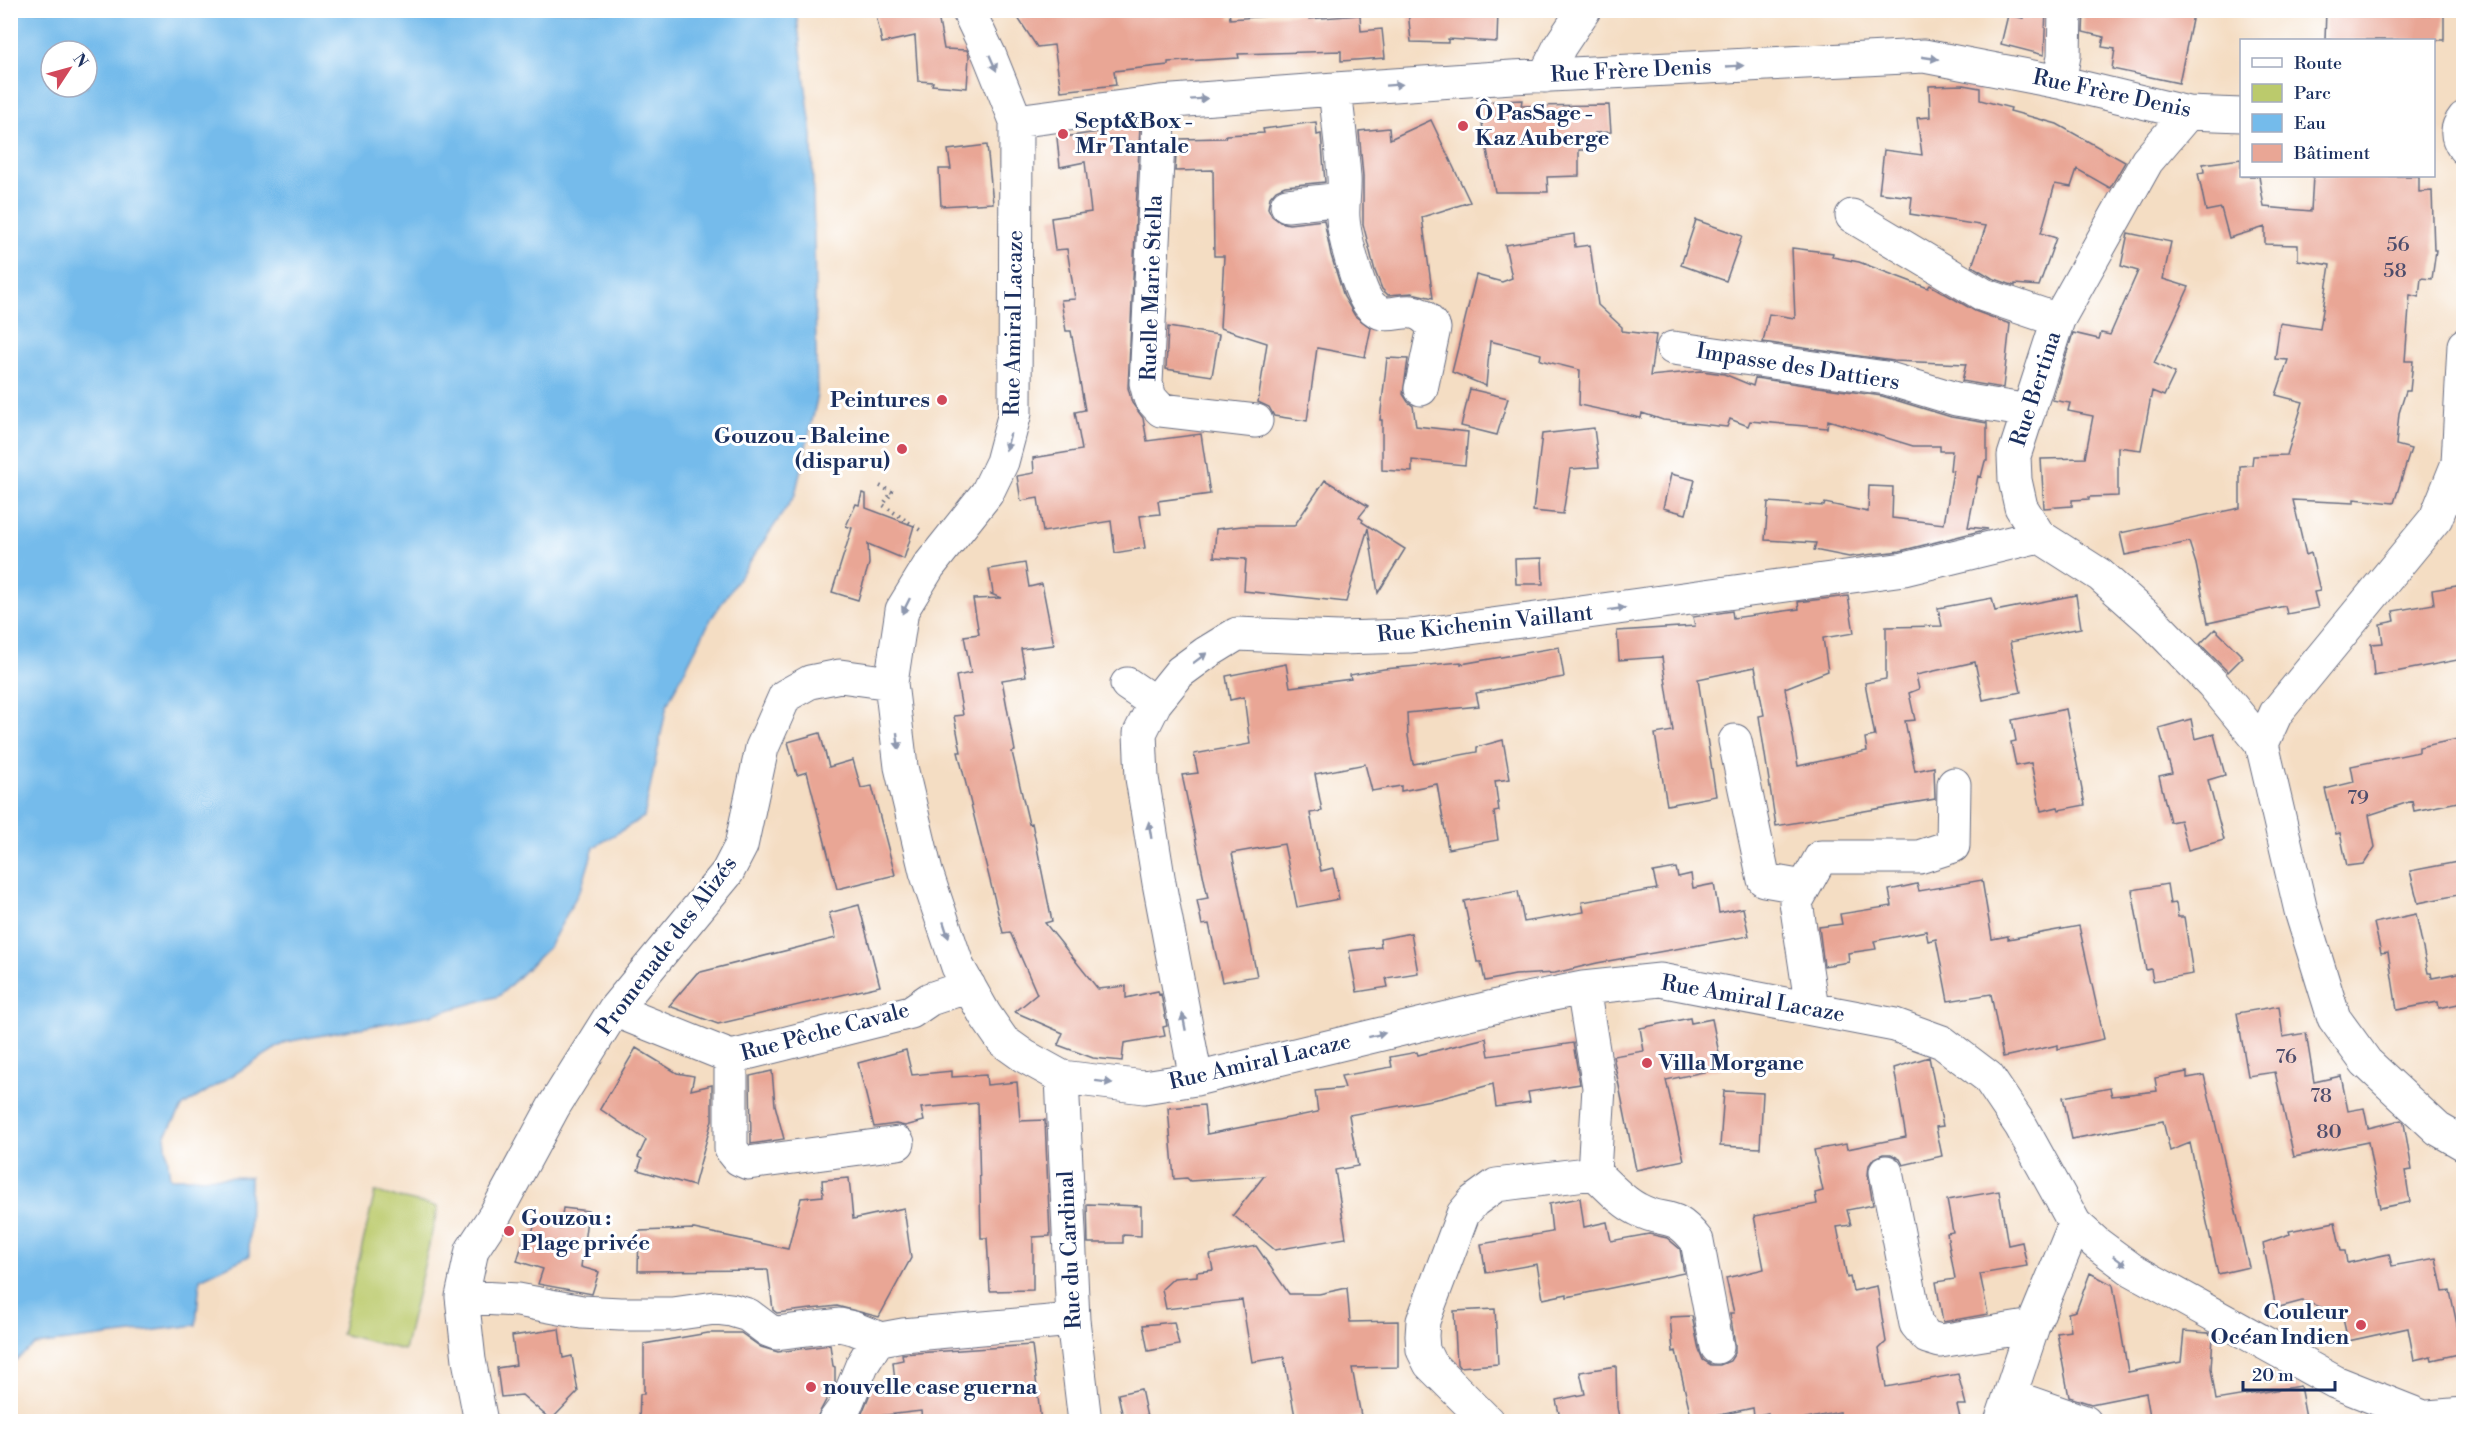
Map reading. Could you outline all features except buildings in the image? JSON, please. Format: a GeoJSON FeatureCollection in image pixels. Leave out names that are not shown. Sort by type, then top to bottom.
{"type":"FeatureCollection","features":[{"type":"Feature","properties":{"kind":"street","name":"Rue Amiral Lacaze"},"geometry":{"type":"LineString","coordinates":[[968,10],[1001,80],[1016,121],[1015,413],[1002,462],[987,493],[929,566],[902,610],[891,683],[901,767],[926,872],[958,967],[1003,1041],[1024,1056],[1062,1077],[1144,1087],[1196,1079],[1518,1001],[1584,988],[1660,980],[1812,1008],[1894,1026],[1942,1042],[1988,1077],[2021,1126],[2075,1224],[2131,1269],[2335,1382],[2429,1419],[2463,1414]]}},
{"type":"Feature","properties":{"kind":"street"},"geometry":{"type":"LineString","coordinates":[[1545,76],[1560,46],[1584,10]]}},
{"type":"Feature","properties":{"kind":"street"},"geometry":{"type":"LineString","coordinates":[[2059,82],[2064,56],[2065,10]]}},
{"type":"Feature","properties":{"kind":"street","name":"Rue Frère Denis"},"geometry":{"type":"LineString","coordinates":[[1016,121],[1160,102],[1335,89],[1924,56],[2059,82],[2188,113],[2240,115]]}},
{"type":"Feature","properties":{"kind":"street"},"geometry":{"type":"LineString","coordinates":[[1335,89],[1344,178],[1343,220],[1362,295],[1372,308],[1386,315],[1413,311],[1425,315],[1434,328],[1420,388]]}},
{"type":"Feature","properties":{"kind":"street","name":"Ruelle Marie Stella"},"geometry":{"type":"LineString","coordinates":[[1160,102],[1146,383],[1150,398],[1161,410],[1256,421]]}},
{"type":"Feature","properties":{"kind":"street","name":"Rue Bertina"},"geometry":{"type":"LineString","coordinates":[[2188,113],[2147,161],[2058,321],[2014,456],[2016,480],[2021,507],[2039,536],[2100,575],[2153,622],[2212,683],[2262,744]]}},
{"type":"Feature","properties":{"kind":"street"},"geometry":{"type":"LineString","coordinates":[[1287,205],[1343,199]]}},
{"type":"Feature","properties":{"kind":"street"},"geometry":{"type":"LineString","coordinates":[[1852,216],[1984,295],[2058,321]]}},
{"type":"Feature","properties":{"kind":"street"},"geometry":{"type":"LineString","coordinates":[[2463,345],[2457,463],[2436,518],[2276,713],[2262,744],[2301,911],[2334,1018],[2366,1062],[2438,1129],[2463,1144]]}},
{"type":"Feature","properties":{"kind":"street","name":"Impasse des Dattiers"},"geometry":{"type":"LineString","coordinates":[[1673,348],[1886,378],[1956,399],[2029,411]]}},
{"type":"Feature","properties":{"kind":"street","name":"Rue Kichenin Vaillant"},"geometry":{"type":"LineString","coordinates":[[1196,1079],[1159,883],[1142,778],[1140,733],[1155,703],[1180,672],[1206,653],[1237,634],[1339,638],[1423,635],[1904,569],[2039,536]]}},
{"type":"Feature","properties":{"kind":"street","name":"Promenade des Alizés"},"geometry":{"type":"LineString","coordinates":[[481,1422],[469,1360],[462,1297],[472,1250],[495,1215],[554,1106],[614,1010],[727,873],[741,846],[762,748],[784,696],[810,682],[840,676],[891,683]]}},
{"type":"Feature","properties":{"kind":"street"},"geometry":{"type":"LineString","coordinates":[[1127,684],[1155,703]]}},
{"type":"Feature","properties":{"kind":"street"},"geometry":{"type":"LineString","coordinates":[[1735,741],[1764,880],[1804,887]]}},
{"type":"Feature","properties":{"kind":"street"},"geometry":{"type":"LineString","coordinates":[[1812,1008],[1796,902],[1821,857],[1919,857],[1953,846],[1954,784]]}},
{"type":"Feature","properties":{"kind":"street","name":"Rue Pêche Cavale"},"geometry":{"type":"LineString","coordinates":[[614,1010],[731,1057],[911,1012],[930,999],[969,986]]}},
{"type":"Feature","properties":{"kind":"street"},"geometry":{"type":"LineString","coordinates":[[1584,988],[1599,1087],[1594,1173]]}},
{"type":"Feature","properties":{"kind":"street"},"geometry":{"type":"LineString","coordinates":[[731,1057],[731,1149],[739,1159],[748,1162],[898,1143]]}},
{"type":"Feature","properties":{"kind":"street","name":"Rue du Cardinal"},"geometry":{"type":"LineString","coordinates":[[1062,1077],[1073,1320],[1085,1422]]}},
{"type":"Feature","properties":{"kind":"street"},"geometry":{"type":"LineString","coordinates":[[1886,1172],[1910,1300],[1916,1324],[1926,1337],[1940,1341],[2033,1326]]}},
{"type":"Feature","properties":{"kind":"street"},"geometry":{"type":"LineString","coordinates":[[1488,1422],[1430,1364],[1423,1350],[1422,1336],[1423,1321],[1464,1214],[1474,1201],[1496,1185],[1594,1173],[1628,1204],[1647,1214],[1676,1220],[1686,1227],[1697,1241],[1717,1347]]}},
{"type":"Feature","properties":{"kind":"street"},"geometry":{"type":"LineString","coordinates":[[2075,1224],[2033,1326],[2006,1409],[2085,1422]]}},
{"type":"Feature","properties":{"kind":"street"},"geometry":{"type":"LineString","coordinates":[[462,1297],[518,1300],[582,1312],[620,1314],[673,1314],[715,1308],[748,1315],[768,1330],[776,1333],[838,1325],[881,1339]]}},
{"type":"Feature","properties":{"kind":"street"},"geometry":{"type":"LineString","coordinates":[[834,1422],[845,1407],[862,1365],[874,1344],[881,1339],[903,1335],[1073,1320]]}},
{"type":"Feature","properties":{"kind":"path"},"geometry":{"type":"LineString","coordinates":[[880,486],[892,492],[883,505],[945,546]]}},
{"type":"Feature","properties":{"kind":"green space"},"geometry":{"type":"Polygon","coordinates":[[[375,1192],[438,1207],[404,1350],[341,1334],[375,1192]]]}},
{"type":"Feature","properties":{"kind":"water"},"geometry":{"type":"Polygon","coordinates":[[[11,10],[796,11],[812,136],[817,399],[795,495],[711,619],[667,705],[644,817],[594,847],[582,886],[549,947],[499,996],[430,1015],[286,1042],[183,1106],[165,1136],[170,1178],[250,1177],[249,1256],[200,1279],[196,1325],[35,1345],[11,1364],[11,10]]]}},
{"type":"Feature","properties":{"kind":"place","name":"Ô PasSage - Kaz Auberge"},"geometry":{"type":"Point","coordinates":[1463,126]}},
{"type":"Feature","properties":{"kind":"place","name":"Sept&Box - Mr Tantale"},"geometry":{"type":"Point","coordinates":[1063,134]}},
{"type":"Feature","properties":{"kind":"place","name":"Peintures"},"geometry":{"type":"Point","coordinates":[942,400]}},
{"type":"Feature","properties":{"kind":"place","name":"Gouzou - Baleine (disparu)"},"geometry":{"type":"Point","coordinates":[902,449]}},
{"type":"Feature","properties":{"kind":"place","name":"Villa Morgane"},"geometry":{"type":"Point","coordinates":[1647,1063]}},
{"type":"Feature","properties":{"kind":"place","name":"Gouzou : Plage privée"},"geometry":{"type":"Point","coordinates":[509,1231]}},
{"type":"Feature","properties":{"kind":"place","name":"Couleur Océan Indien"},"geometry":{"type":"Point","coordinates":[2361,1325]}},
{"type":"Feature","properties":{"kind":"place","name":"nouvelle case guerna"},"geometry":{"type":"Point","coordinates":[811,1387]}}]}
